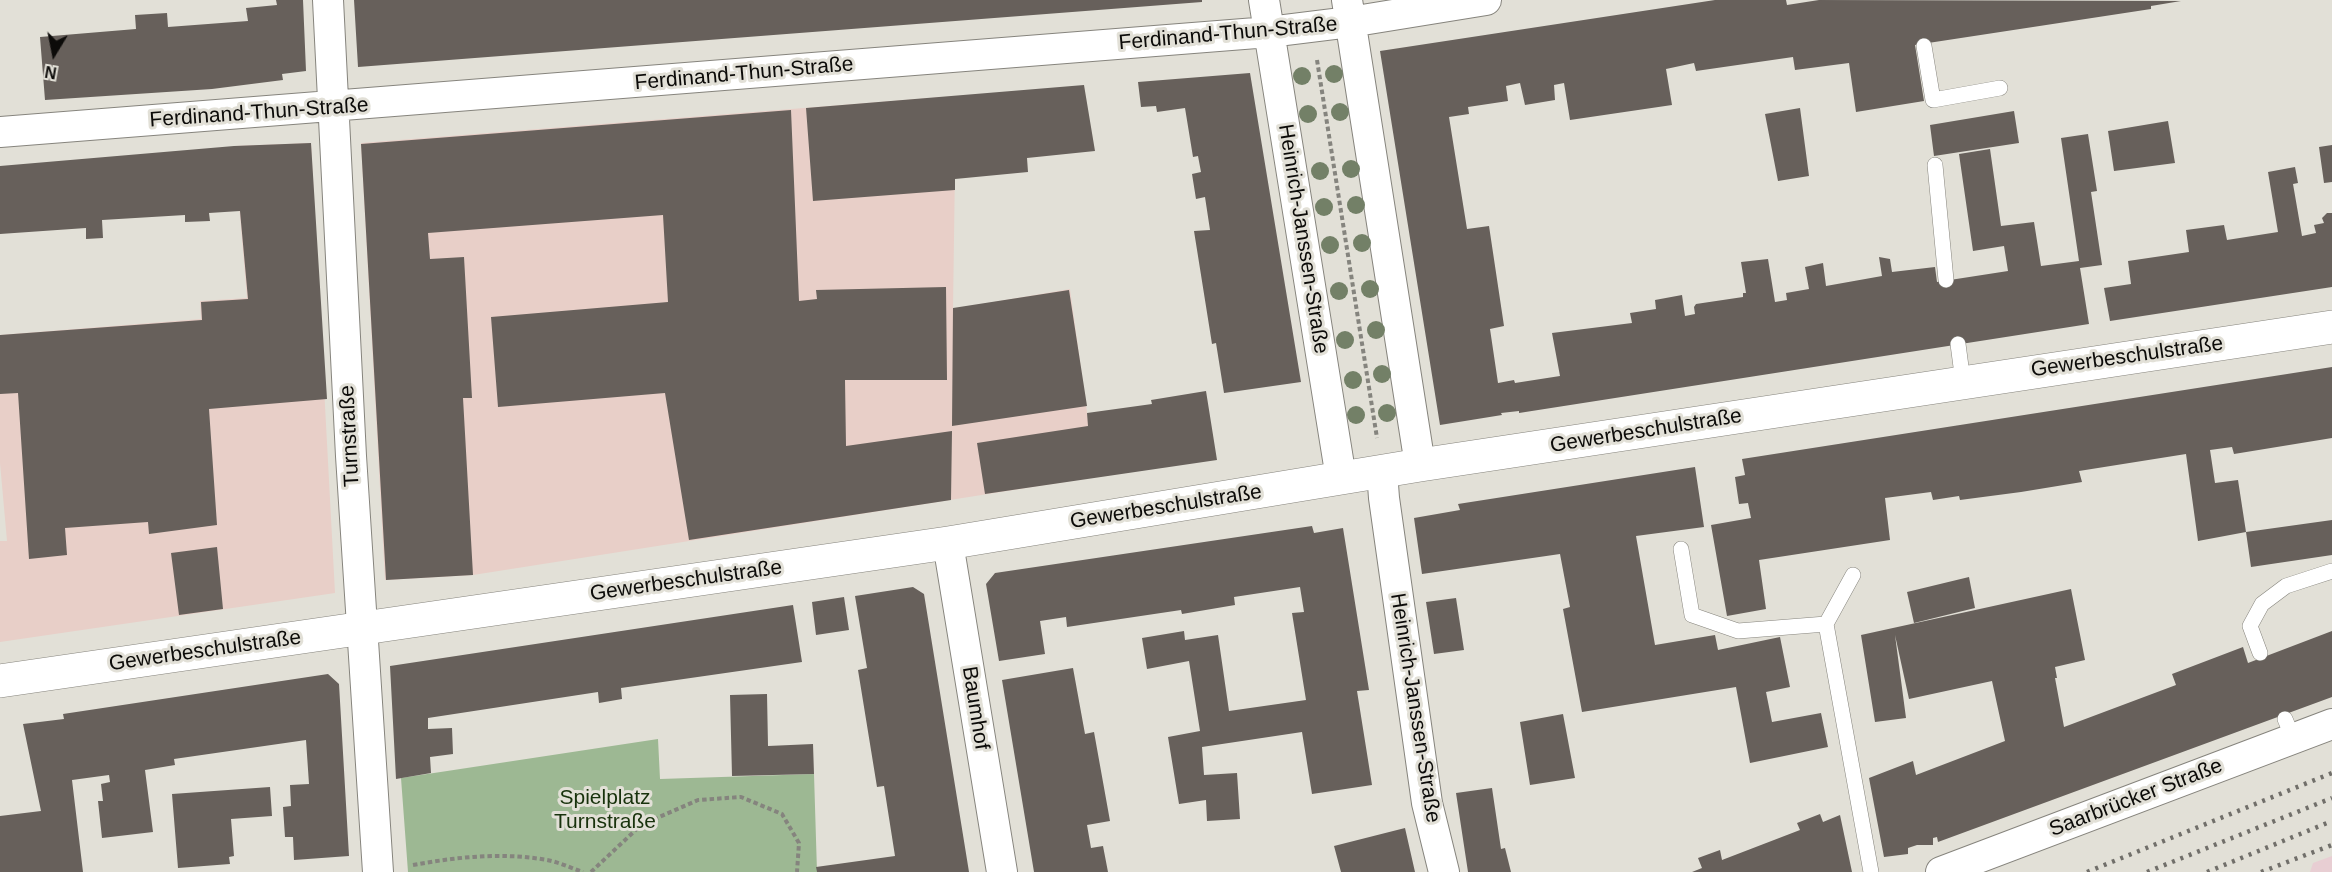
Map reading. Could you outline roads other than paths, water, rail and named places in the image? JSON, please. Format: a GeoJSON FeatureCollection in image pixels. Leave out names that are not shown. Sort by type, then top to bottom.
{"type":"FeatureCollection","features":[{"type":"Feature","properties":{"kind":"street","name":"Turnstraße"},"geometry":{"type":"LineString","coordinates":[[328,0],[332,107],[378,872]]}},
{"type":"Feature","properties":{"kind":"street","name":"Heinrich-Janssen-Straße"},"geometry":{"type":"LineString","coordinates":[[1264,0],[1290,148],[1308,279],[1341,478]]}},
{"type":"Feature","properties":{"kind":"street","name":"Ferdinand-Thun-Straße"},"geometry":{"type":"LineString","coordinates":[[0,132],[1269,32],[1312,27],[1348,11],[1486,0]]}},
{"type":"Feature","properties":{"kind":"street"},"geometry":{"type":"LineString","coordinates":[[1348,11],[1420,465]]}},
{"type":"Feature","properties":{"kind":"street","name":"Gewerbeschulstraße"},"geometry":{"type":"LineString","coordinates":[[0,681],[948,543],[1420,465],[2332,327]]}},
{"type":"Feature","properties":{"kind":"street","name":"Heinrich-Janssen-Straße"},"geometry":{"type":"LineString","coordinates":[[1382,471],[1427,803],[1444,872]]}},
{"type":"Feature","properties":{"kind":"street","name":"Baumhof"},"geometry":{"type":"LineString","coordinates":[[948,543],[1002,872]]}},
{"type":"Feature","properties":{"kind":"street","name":"Saarbrücker Straße"},"geometry":{"type":"LineString","coordinates":[[1941,872],[2289,728],[2332,724]]}},
{"type":"Feature","properties":{"kind":"lane"},"geometry":{"type":"LineString","coordinates":[[1924,46],[1933,100],[2000,88]]}},
{"type":"Feature","properties":{"kind":"lane"},"geometry":{"type":"LineString","coordinates":[[1935,165],[1946,280]]}},
{"type":"Feature","properties":{"kind":"lane"},"geometry":{"type":"LineString","coordinates":[[1958,344],[1964,382]]}},
{"type":"Feature","properties":{"kind":"lane"},"geometry":{"type":"LineString","coordinates":[[1681,549],[1692,615],[1738,631],[1826,624]]}},
{"type":"Feature","properties":{"kind":"lane"},"geometry":{"type":"LineString","coordinates":[[2260,653],[2250,626],[2262,604],[2286,586],[2332,571]]}},
{"type":"Feature","properties":{"kind":"lane"},"geometry":{"type":"LineString","coordinates":[[1853,575],[1826,624],[1871,872]]}},
{"type":"Feature","properties":{"kind":"railway"},"geometry":{"type":"LineString","coordinates":[[2087,872],[2332,773]]}},
{"type":"Feature","properties":{"kind":"railway"},"geometry":{"type":"LineString","coordinates":[[2147,872],[2332,798]]}},
{"type":"Feature","properties":{"kind":"railway"},"geometry":{"type":"LineString","coordinates":[[2207,872],[2332,821]]}},
{"type":"Feature","properties":{"kind":"railway"},"geometry":{"type":"LineString","coordinates":[[2261,872],[2332,845]]}},
{"type":"Feature","properties":{"kind":"park label","name":"Spielplatz Turnstraße"},"geometry":{"type":"Point","coordinates":[605,810]}}]}
